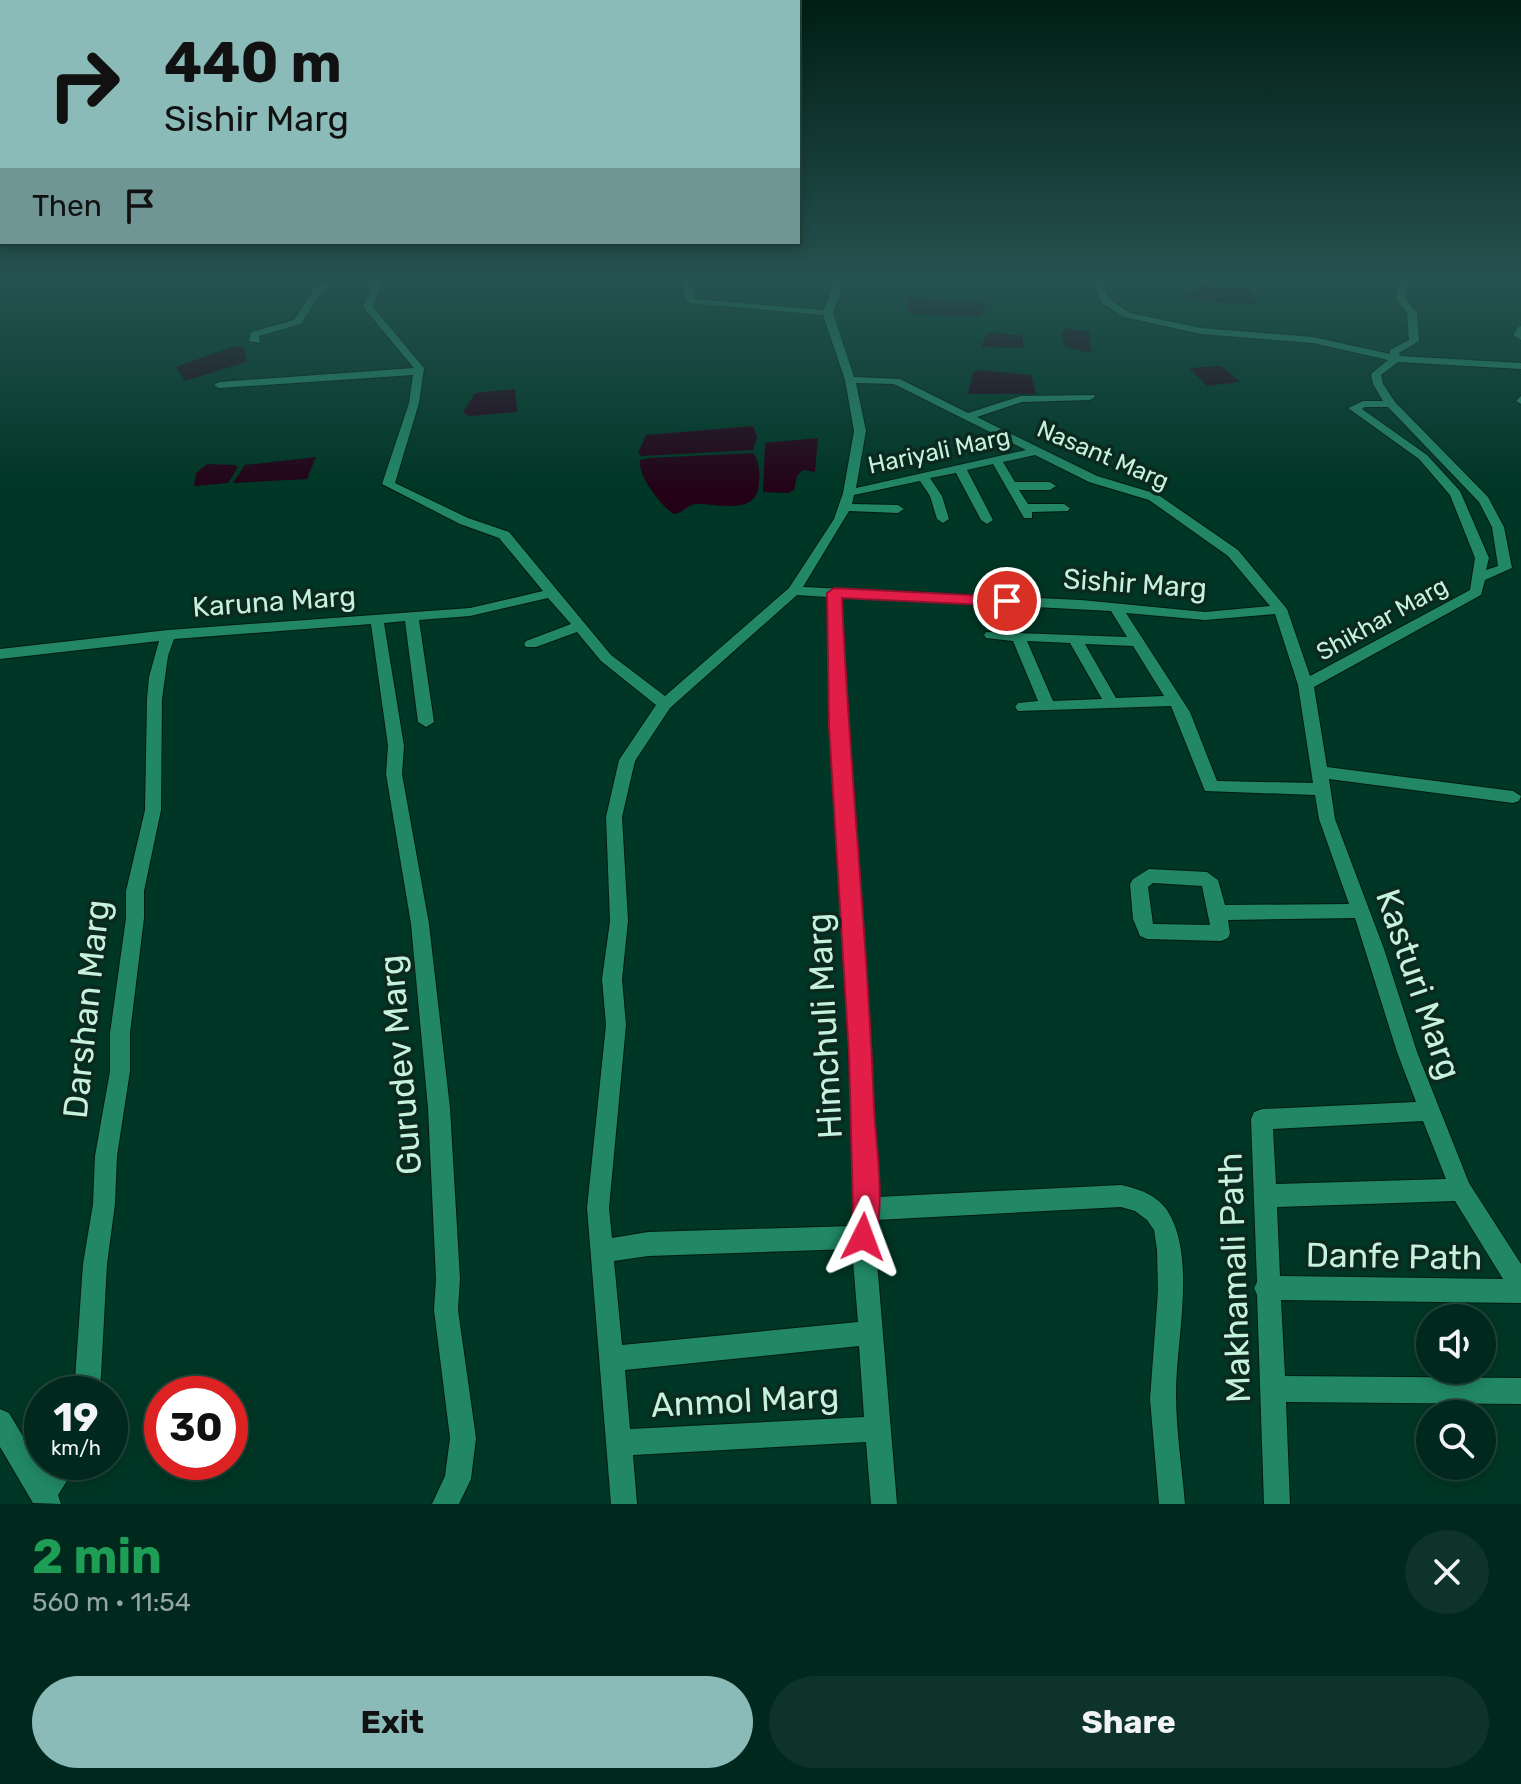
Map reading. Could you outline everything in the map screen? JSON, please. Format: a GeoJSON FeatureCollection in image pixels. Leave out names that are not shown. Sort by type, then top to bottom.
{"type":"FeatureCollection","features":[{"type":"Feature","properties":{"kind":"street"},"geometry":{"type":"LineString","coordinates":[[400,348],[418,371],[414,403],[388,484],[464,521],[504,535],[606,658],[665,704]]}},
{"type":"Feature","properties":{"kind":"street"},"geometry":{"type":"LineString","coordinates":[[624,1504],[598,1208],[616,1025],[612,979],[619,921],[614,817],[627,760],[665,704],[794,591],[826,544],[844,507],[860,431],[850,380],[840,348]]}},
{"type":"Feature","properties":{"kind":"street"},"geometry":{"type":"LineString","coordinates":[[1349,348],[1396,359],[1521,366]]}},
{"type":"Feature","properties":{"kind":"street"},"geometry":{"type":"LineString","coordinates":[[1396,359],[1394,352],[1401,348]]}},
{"type":"Feature","properties":{"kind":"street"},"geometry":{"type":"LineString","coordinates":[[1396,359],[1376,374],[1378,384],[1391,404],[1472,486],[1494,517],[1505,568],[1479,578]]}},
{"type":"Feature","properties":{"kind":"street"},"geometry":{"type":"LineString","coordinates":[[219,385],[418,371]]}},
{"type":"Feature","properties":{"kind":"street","name":"Nasant Marg"},"geometry":{"type":"LineString","coordinates":[[850,380],[896,381],[1093,479],[1137,491],[1166,505],[1233,553],[1280,609],[1306,685]]}},
{"type":"Feature","properties":{"kind":"street"},"geometry":{"type":"LineString","coordinates":[[966,417],[1021,399],[1090,397]]}},
{"type":"Feature","properties":{"kind":"street","name":"Shikhar Marg"},"geometry":{"type":"LineString","coordinates":[[1306,685],[1476,592],[1482,558],[1456,494],[1423,457],[1354,406],[1391,404]]}},
{"type":"Feature","properties":{"kind":"street","name":"Hariyali Marg"},"geometry":{"type":"LineString","coordinates":[[849,493],[1037,451]]}},
{"type":"Feature","properties":{"kind":"street"},"geometry":{"type":"LineString","coordinates":[[997,462],[1025,511],[1064,508]]}},
{"type":"Feature","properties":{"kind":"street"},"geometry":{"type":"LineString","coordinates":[[961,470],[987,520]]}},
{"type":"Feature","properties":{"kind":"street"},"geometry":{"type":"LineString","coordinates":[[924,478],[936,496],[943,519]]}},
{"type":"Feature","properties":{"kind":"street"},"geometry":{"type":"LineString","coordinates":[[844,507],[898,514],[889,484]]}},
{"type":"Feature","properties":{"kind":"street"},"geometry":{"type":"LineString","coordinates":[[1009,486],[1050,486]]}},
{"type":"Feature","properties":{"kind":"street","name":"Sishir Marg"},"geometry":{"type":"LineString","coordinates":[[794,591],[1116,608],[1205,616],[1280,609]]}},
{"type":"Feature","properties":{"kind":"street","name":"Karuna Marg"},"geometry":{"type":"LineString","coordinates":[[0,654],[168,635],[412,618],[497,607],[550,593]]}},
{"type":"Feature","properties":{"kind":"street","name":"Himchuli Marg"},"geometry":{"type":"LineString","coordinates":[[834,593],[838,727],[861,1056],[866,1209],[863,1237],[884,1504]]}},
{"type":"Feature","properties":{"kind":"street"},"geometry":{"type":"LineString","coordinates":[[1116,608],[1176,701],[1211,787],[1320,781],[1513,797]]}},
{"type":"Feature","properties":{"kind":"street"},"geometry":{"type":"LineString","coordinates":[[412,618],[426,722]]}},
{"type":"Feature","properties":{"kind":"street","name":"Gurudev Marg"},"geometry":{"type":"LineString","coordinates":[[377,620],[396,746],[394,774],[420,924],[439,1108],[448,1279],[446,1310],[463,1438],[458,1479],[445,1504]]}},
{"type":"Feature","properties":{"kind":"street"},"geometry":{"type":"LineString","coordinates":[[531,644],[580,626]]}},
{"type":"Feature","properties":{"kind":"street","name":"Darshan Marg"},"geometry":{"type":"LineString","coordinates":[[88,1376],[106,1156],[120,1071],[120,1033],[135,918],[132,899],[153,812],[157,756],[153,727],[156,679],[168,635]]}},
{"type":"Feature","properties":{"kind":"street"},"geometry":{"type":"LineString","coordinates":[[991,635],[1136,642]]}},
{"type":"Feature","properties":{"kind":"street"},"geometry":{"type":"LineString","coordinates":[[1018,636],[1047,705]]}},
{"type":"Feature","properties":{"kind":"street"},"geometry":{"type":"LineString","coordinates":[[1075,639],[1111,702]]}},
{"type":"Feature","properties":{"kind":"street","name":"Kasturi Marg"},"geometry":{"type":"LineString","coordinates":[[1306,685],[1327,819],[1428,1111],[1461,1190],[1521,1288]]}},
{"type":"Feature","properties":{"kind":"street"},"geometry":{"type":"LineString","coordinates":[[1023,707],[1176,701]]}},
{"type":"Feature","properties":{"kind":"street"},"geometry":{"type":"LineString","coordinates":[[1149,876],[1207,879],[1212,885],[1219,913],[1222,930],[1216,935],[1150,932],[1142,919],[1139,884],[1149,876]]}},
{"type":"Feature","properties":{"kind":"street"},"geometry":{"type":"LineString","coordinates":[[1219,913],[1361,911]]}},
{"type":"Feature","properties":{"kind":"street","name":"Makhamali Path"},"geometry":{"type":"LineString","coordinates":[[1277,1504],[1266,1288],[1262,1119],[1428,1111]]}},
{"type":"Feature","properties":{"kind":"street"},"geometry":{"type":"LineString","coordinates":[[1263,1196],[1461,1190]]}},
{"type":"Feature","properties":{"kind":"street"},"geometry":{"type":"LineString","coordinates":[[866,1209],[1121,1196],[1139,1200],[1157,1213],[1166,1232],[1169,1259],[1163,1399],[1172,1504]]}},
{"type":"Feature","properties":{"kind":"street"},"geometry":{"type":"LineString","coordinates":[[600,1251],[648,1244],[863,1237]]}},
{"type":"Feature","properties":{"kind":"street","name":"Danfe Path"},"geometry":{"type":"LineString","coordinates":[[1266,1288],[1521,1288]]}},
{"type":"Feature","properties":{"kind":"street"},"geometry":{"type":"LineString","coordinates":[[611,1359],[869,1333]]}},
{"type":"Feature","properties":{"kind":"street"},"geometry":{"type":"LineString","coordinates":[[1272,1389],[1521,1391]]}},
{"type":"Feature","properties":{"kind":"street"},"geometry":{"type":"LineString","coordinates":[[0,1422],[45,1499]]}},
{"type":"Feature","properties":{"kind":"street","name":"Anmol Marg"},"geometry":{"type":"LineString","coordinates":[[618,1443],[876,1429]]}},
{"type":"Feature","properties":{"kind":"street"},"geometry":{"type":"LineString","coordinates":[[45,1499],[56,1480]]}},
{"type":"Feature","properties":{"kind":"shaded area"},"geometry":{"type":"Polygon","coordinates":[[[229,348],[244,348],[247,362],[185,381],[176,367],[229,348]]]}},
{"type":"Feature","properties":{"kind":"shaded area"},"geometry":{"type":"Polygon","coordinates":[[[1070,348],[1091,348],[1091,353],[1070,348]]]}},
{"type":"Feature","properties":{"kind":"shaded area"},"geometry":{"type":"Polygon","coordinates":[[[1221,366],[1240,382],[1207,386],[1189,368],[1221,366]]]}},
{"type":"Feature","properties":{"kind":"shaded area"},"geometry":{"type":"Polygon","coordinates":[[[973,372],[1031,375],[1036,394],[968,394],[973,372]]]}},
{"type":"Feature","properties":{"kind":"shaded area"},"geometry":{"type":"Polygon","coordinates":[[[515,389],[517,412],[470,416],[463,413],[475,393],[515,389]]]}},
{"type":"Feature","properties":{"kind":"shaded area"},"geometry":{"type":"Polygon","coordinates":[[[753,426],[757,437],[753,450],[642,456],[638,453],[646,435],[753,426]]]}},
{"type":"Feature","properties":{"kind":"shaded area"},"geometry":{"type":"Polygon","coordinates":[[[818,438],[815,472],[803,470],[797,476],[794,490],[788,493],[763,492],[765,443],[818,438]]]}},
{"type":"Feature","properties":{"kind":"shaded area"},"geometry":{"type":"Polygon","coordinates":[[[753,453],[758,463],[759,479],[757,494],[751,500],[735,506],[696,504],[674,514],[651,490],[640,466],[640,460],[649,458],[753,453]]]}},
{"type":"Feature","properties":{"kind":"shaded area"},"geometry":{"type":"Polygon","coordinates":[[[316,457],[307,479],[233,483],[245,465],[316,457]]]}},
{"type":"Feature","properties":{"kind":"shaded area"},"geometry":{"type":"Polygon","coordinates":[[[207,464],[238,467],[228,483],[194,486],[196,473],[207,464]]]}},
{"type":"Feature","properties":{"kind":"route"},"geometry":{"type":"LineString","coordinates":[[863,1237],[866,1209],[861,1056],[838,727],[834,593],[1007,601]]}}]}
